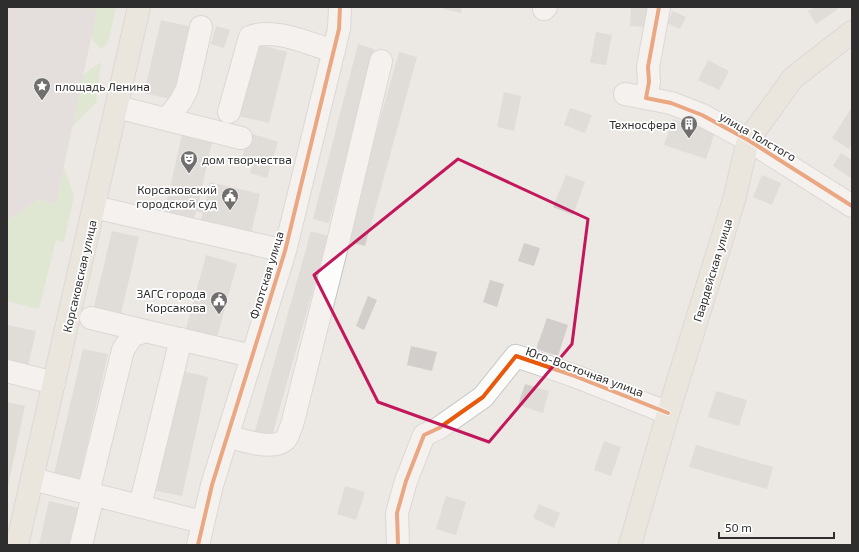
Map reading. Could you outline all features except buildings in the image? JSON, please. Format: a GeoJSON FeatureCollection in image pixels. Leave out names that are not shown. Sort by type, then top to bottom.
{"type":"FeatureCollection","features":[{"type":"Feature","properties":{"kind":"main road","name":"Корсаковская улица"},"geometry":{"type":"LineString","coordinates":[[17,545],[140,7]]}},
{"type":"Feature","properties":{"kind":"main road","name":"Гвардейская улица"},"geometry":{"type":"LineString","coordinates":[[630,545],[668,413],[734,200],[748,140],[793,78],[852,32]]}},
{"type":"Feature","properties":{"kind":"street","name":"Флотская улица"},"geometry":{"type":"LineString","coordinates":[[198,545],[212,485],[285,251],[339,29],[340,7]]}},
{"type":"Feature","properties":{"kind":"street","name":"улица Толстого"},"geometry":{"type":"LineString","coordinates":[[659,7],[648,67],[640,91],[702,115],[748,140],[852,206]]}},
{"type":"Feature","properties":{"kind":"street"},"geometry":{"type":"LineString","coordinates":[[167,119],[181,101],[187,89],[201,27]]}},
{"type":"Feature","properties":{"kind":"street"},"geometry":{"type":"LineString","coordinates":[[230,112],[250,37],[258,34],[271,33],[334,51]]}},
{"type":"Feature","properties":{"kind":"street"},"geometry":{"type":"LineString","coordinates":[[227,436],[263,445],[277,444],[285,440],[292,426],[381,61]]}},
{"type":"Feature","properties":{"kind":"street"},"geometry":{"type":"LineString","coordinates":[[117,107],[241,138]]}},
{"type":"Feature","properties":{"kind":"street"},"geometry":{"type":"LineString","coordinates":[[94,207],[285,251]]}},
{"type":"Feature","properties":{"kind":"street"},"geometry":{"type":"LineString","coordinates":[[91,318],[252,356]]}},
{"type":"Feature","properties":{"kind":"street"},"geometry":{"type":"LineString","coordinates":[[81,545],[90,494],[123,350],[132,336],[145,331]]}},
{"type":"Feature","properties":{"kind":"street"},"geometry":{"type":"LineString","coordinates":[[140,506],[181,339]]}},
{"type":"Feature","properties":{"kind":"street","name":"Юго-Восточная улица"},"geometry":{"type":"LineString","coordinates":[[398,545],[397,513],[406,481],[424,435],[439,428],[483,397],[516,356],[572,375],[668,413]]}},
{"type":"Feature","properties":{"kind":"street"},"geometry":{"type":"LineString","coordinates":[[7,371],[54,383]]}},
{"type":"Feature","properties":{"kind":"street"},"geometry":{"type":"LineString","coordinates":[[32,479],[194,520]]}},
{"type":"Feature","properties":{"kind":"highlighted area"},"geometry":{"type":"Polygon","coordinates":[[[458,159],[588,219],[572,344],[489,442],[378,402],[314,275],[458,159]]]}},
{"type":"Feature","properties":{"kind":"green space"},"geometry":{"type":"Polygon","coordinates":[[[64,7],[116,7],[107,44],[101,49],[92,39],[85,25],[64,7]]]}},
{"type":"Feature","properties":{"kind":"green space"},"geometry":{"type":"Polygon","coordinates":[[[101,62],[96,102],[72,127],[83,75],[101,62]]]}},
{"type":"Feature","properties":{"kind":"green space"},"geometry":{"type":"Polygon","coordinates":[[[64,167],[74,196],[64,242],[56,240],[39,309],[7,301],[7,221],[38,200],[56,204],[64,167]]]}},
{"type":"Feature","properties":{"kind":"shaded area","name":"площадь Ленина"},"geometry":{"type":"Polygon","coordinates":[[[7,7],[82,7],[97,10],[56,204],[38,200],[7,221],[7,7]]]}},
{"type":"Feature","properties":{"kind":"cycle path"},"geometry":{"type":"LineString","coordinates":[[198,545],[212,485],[285,251],[339,29],[340,7]]}},
{"type":"Feature","properties":{"kind":"cycle path"},"geometry":{"type":"LineString","coordinates":[[659,7],[648,67],[649,82],[646,98],[671,103],[702,115],[748,140],[852,206]]}},
{"type":"Feature","properties":{"kind":"cycle path"},"geometry":{"type":"LineString","coordinates":[[398,545],[397,513],[406,481],[424,435],[439,428],[483,397],[516,356],[572,375],[668,413]]}},
{"type":"Feature","properties":{"kind":"place","name":"площадь Ленина"},"geometry":{"type":"Point","coordinates":[42,101]}},
{"type":"Feature","properties":{"kind":"place","name":"Техносфера"},"geometry":{"type":"Point","coordinates":[689,139]}},
{"type":"Feature","properties":{"kind":"place","name":"дом творчества"},"geometry":{"type":"Point","coordinates":[189,174]}},
{"type":"Feature","properties":{"kind":"place","name":"Корсаковский городской суд"},"geometry":{"type":"Point","coordinates":[230,211]}},
{"type":"Feature","properties":{"kind":"place","name":"ЗАГС города Корсакова"},"geometry":{"type":"Point","coordinates":[219,315]}}]}
